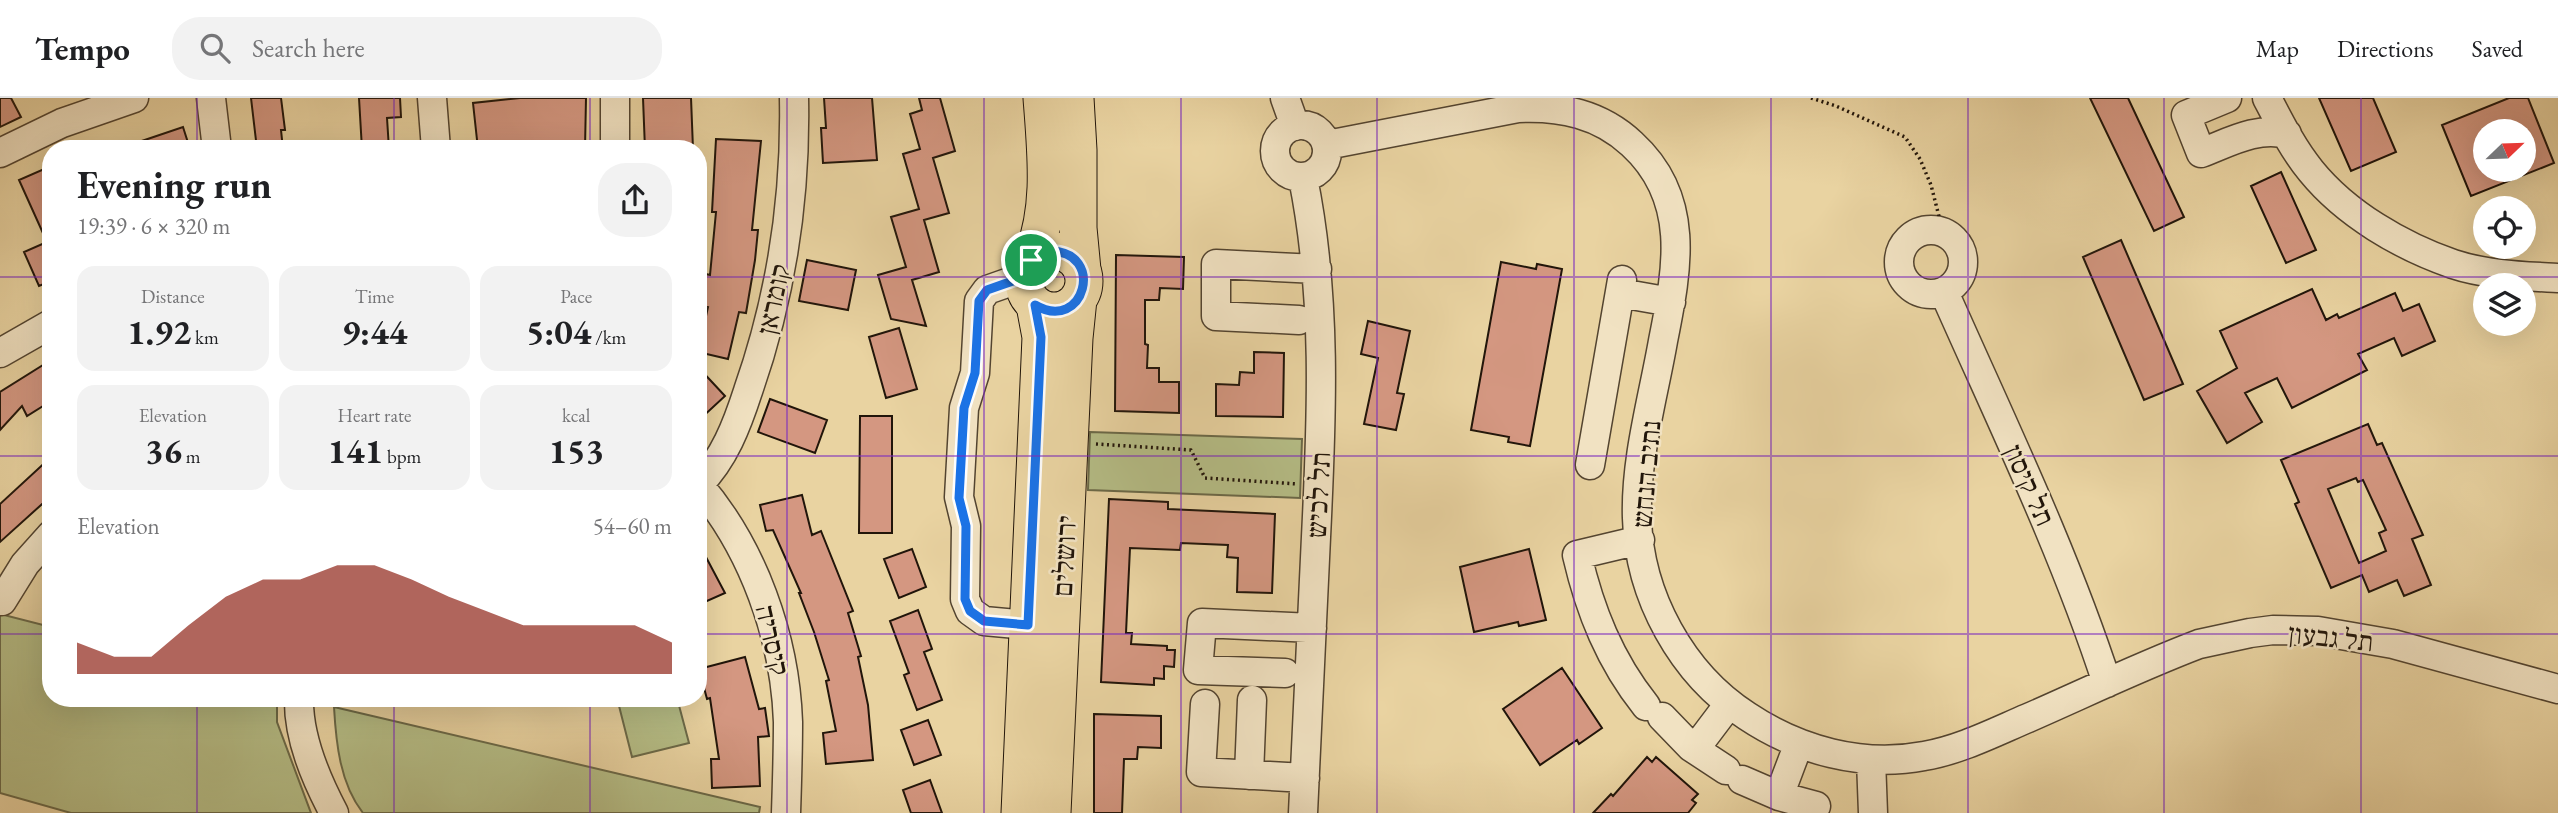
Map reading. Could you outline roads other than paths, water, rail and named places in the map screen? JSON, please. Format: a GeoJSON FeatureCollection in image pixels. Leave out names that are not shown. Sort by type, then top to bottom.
{"type":"FeatureCollection","features":[{"type":"Feature","properties":{"kind":"main road","name":"ירושלים"},"geometry":{"type":"LineString","coordinates":[[1020,813],[1041,337],[1030,281],[1044,223],[1046,150],[1042,98]]}},
{"type":"Feature","properties":{"kind":"main road","name":"ירושלים"},"geometry":{"type":"LineString","coordinates":[[1052,813],[1073,338],[1080,285],[1077,228],[1078,150],[1074,98]]}},
{"type":"Feature","properties":{"kind":"main road"},"geometry":{"type":"LineString","coordinates":[[1058,251],[1068,254],[1077,261],[1080,285],[1071,307],[1061,311],[1044,310],[1030,281],[1040,254],[1058,251]]}},
{"type":"Feature","properties":{"kind":"street"},"geometry":{"type":"LineString","coordinates":[[0,153],[53,127],[134,98]]}},
{"type":"Feature","properties":{"kind":"street"},"geometry":{"type":"LineString","coordinates":[[211,98],[216,140]]}},
{"type":"Feature","properties":{"kind":"street"},"geometry":{"type":"LineString","coordinates":[[432,98],[435,140]]}},
{"type":"Feature","properties":{"kind":"street"},"geometry":{"type":"LineString","coordinates":[[615,98],[615,140]]}},
{"type":"Feature","properties":{"kind":"street","name":"קומראן"},"geometry":{"type":"LineString","coordinates":[[707,474],[719,460],[728,442],[770,324],[794,172],[794,98]]}},
{"type":"Feature","properties":{"kind":"street"},"geometry":{"type":"LineString","coordinates":[[1285,98],[1294,126]]}},
{"type":"Feature","properties":{"kind":"street"},"geometry":{"type":"LineString","coordinates":[[2226,98],[2186,115],[2201,153],[2268,131],[2287,134]]}},
{"type":"Feature","properties":{"kind":"street"},"geometry":{"type":"LineString","coordinates":[[2267,98],[2311,171],[2342,202],[2376,227],[2417,249],[2454,264],[2504,275],[2558,278]]}},
{"type":"Feature","properties":{"kind":"street"},"geometry":{"type":"LineString","coordinates":[[2284,98],[2323,162],[2352,191],[2384,214],[2458,250],[2506,260],[2558,263]]}},
{"type":"Feature","properties":{"kind":"street","name":"נתיב הנחש"},"geometry":{"type":"LineString","coordinates":[[1326,145],[1518,108],[1575,105],[1623,135],[1643,154],[1659,177],[1670,203],[1676,233],[1677,266],[1642,459],[1637,519],[1645,574],[1664,624],[1693,668],[1729,704],[1772,733],[1820,751],[1871,760],[1923,756],[1976,741],[2107,683]]}},
{"type":"Feature","properties":{"kind":"street"},"geometry":{"type":"LineString","coordinates":[[1294,126],[1314,129],[1326,145],[1326,158],[1321,168],[1311,176],[1295,177],[1284,172],[1277,162],[1275,154],[1278,138],[1294,126]]}},
{"type":"Feature","properties":{"kind":"street","name":"תל לכיש"},"geometry":{"type":"LineString","coordinates":[[1303,178],[1313,225],[1322,378],[1303,813]]}},
{"type":"Feature","properties":{"kind":"street"},"geometry":{"type":"LineString","coordinates":[[1931,229],[1943,232],[1954,239],[1961,249],[1964,262],[1961,274],[1944,292],[1919,292],[1909,285],[1902,274],[1899,262],[1901,250],[1908,239],[1919,232],[1931,229]]}},
{"type":"Feature","properties":{"kind":"street"},"geometry":{"type":"LineString","coordinates":[[1299,320],[1216,316],[1216,264],[1317,269]]}},
{"type":"Feature","properties":{"kind":"street"},"geometry":{"type":"LineString","coordinates":[[1028,625],[984,621],[970,611],[965,599],[966,526],[959,498],[964,408],[975,373],[979,301],[987,290],[1030,281]]}},
{"type":"Feature","properties":{"kind":"street"},"geometry":{"type":"LineString","coordinates":[[1590,465],[1621,287],[1671,302]]}},
{"type":"Feature","properties":{"kind":"street","name":"תל קיסון"},"geometry":{"type":"LineString","coordinates":[[1944,292],[2050,530],[2086,617],[2107,683]]}},
{"type":"Feature","properties":{"kind":"street"},"geometry":{"type":"LineString","coordinates":[[0,353],[42,329]]}},
{"type":"Feature","properties":{"kind":"street","name":"קיסריה"},"geometry":{"type":"LineString","coordinates":[[707,497],[731,530],[761,590],[780,652],[788,719],[786,813]]}},
{"type":"Feature","properties":{"kind":"street"},"geometry":{"type":"LineString","coordinates":[[1640,540],[1577,555],[1587,593],[1619,669],[1654,712],[1695,750],[1734,775],[1779,796],[1816,806]]}},
{"type":"Feature","properties":{"kind":"street"},"geometry":{"type":"LineString","coordinates":[[2,601],[25,564],[42,546]]}},
{"type":"Feature","properties":{"kind":"street"},"geometry":{"type":"LineString","coordinates":[[1285,673],[1198,670],[1202,623],[1312,628]]}},
{"type":"Feature","properties":{"kind":"street","name":"תל גבעון"},"geometry":{"type":"LineString","coordinates":[[2107,683],[2171,655],[2212,641],[2250,633],[2296,630],[2393,644],[2558,689]]}},
{"type":"Feature","properties":{"kind":"street"},"geometry":{"type":"LineString","coordinates":[[1249,775],[1252,700]]}},
{"type":"Feature","properties":{"kind":"street"},"geometry":{"type":"LineString","coordinates":[[1205,704],[1201,772],[1305,778]]}},
{"type":"Feature","properties":{"kind":"street"},"geometry":{"type":"LineString","coordinates":[[1695,750],[1729,704]]}},
{"type":"Feature","properties":{"kind":"street"},"geometry":{"type":"LineString","coordinates":[[299,707],[317,779],[334,813]]}},
{"type":"Feature","properties":{"kind":"street"},"geometry":{"type":"LineString","coordinates":[[1779,796],[1798,743]]}},
{"type":"Feature","properties":{"kind":"street"},"geometry":{"type":"LineString","coordinates":[[1871,760],[1872,813]]}}]}
